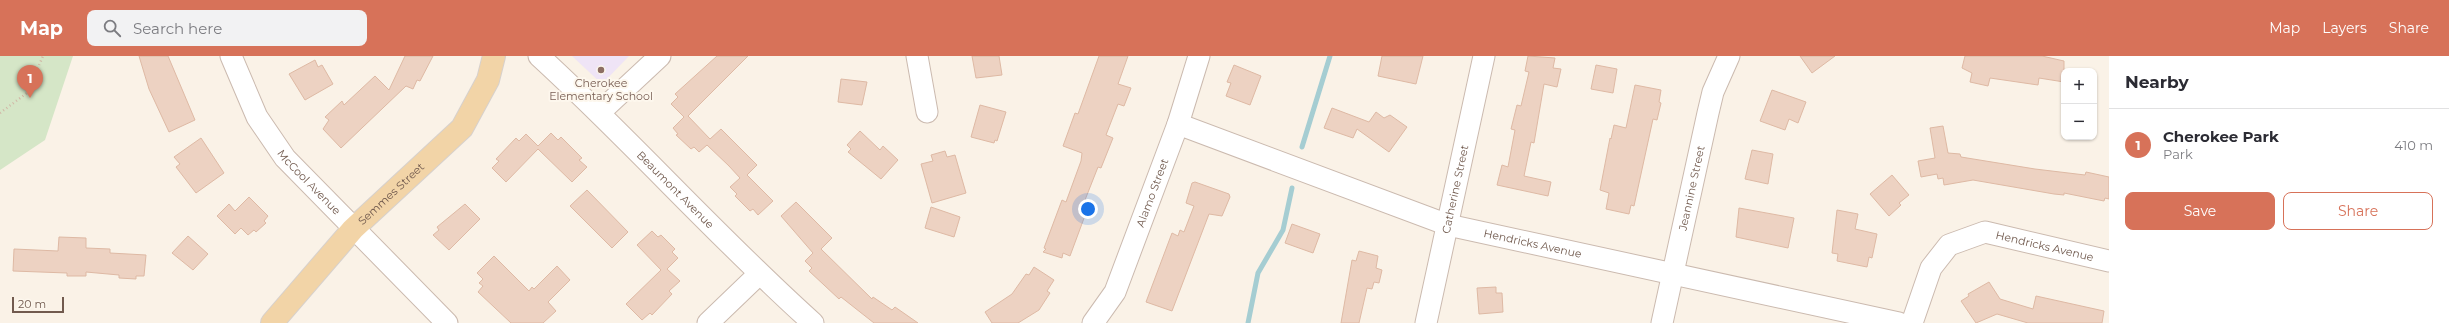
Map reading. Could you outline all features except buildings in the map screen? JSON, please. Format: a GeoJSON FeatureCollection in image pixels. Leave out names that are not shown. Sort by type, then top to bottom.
{"type":"FeatureCollection","features":[{"type":"Feature","properties":{"kind":"main road","name":"Semmes Street"},"geometry":{"type":"LineString","coordinates":[[272,323],[353,229],[462,128],[488,80],[494,56]]}},
{"type":"Feature","properties":{"kind":"street","name":"McCool Avenue"},"geometry":{"type":"LineString","coordinates":[[231,56],[257,117],[285,158],[353,229],[447,323]]}},
{"type":"Feature","properties":{"kind":"street","name":"Beaumont Avenue"},"geometry":{"type":"LineString","coordinates":[[539,56],[600,112],[759,274],[813,323]]}},
{"type":"Feature","properties":{"kind":"street"},"geometry":{"type":"LineString","coordinates":[[600,112],[660,56]]}},
{"type":"Feature","properties":{"kind":"street"},"geometry":{"type":"LineString","coordinates":[[917,56],[927,112]]}},
{"type":"Feature","properties":{"kind":"street","name":"Alamo Street"},"geometry":{"type":"LineString","coordinates":[[1093,323],[1115,292],[1178,124],[1199,56]]}},
{"type":"Feature","properties":{"kind":"street","name":"Catherine Street"},"geometry":{"type":"LineString","coordinates":[[1426,323],[1484,56]]}},
{"type":"Feature","properties":{"kind":"street","name":"Jeannine Street"},"geometry":{"type":"LineString","coordinates":[[1662,323],[1713,92],[1729,56]]}},
{"type":"Feature","properties":{"kind":"street","name":"Hendricks Avenue"},"geometry":{"type":"LineString","coordinates":[[1178,124],[1448,225],[1673,272],[1900,323]]}},
{"type":"Feature","properties":{"kind":"street","name":"Hendricks Avenue"},"geometry":{"type":"LineString","coordinates":[[1912,323],[1931,268],[1949,245],[1985,232],[2109,261]]}},
{"type":"Feature","properties":{"kind":"street"},"geometry":{"type":"LineString","coordinates":[[708,323],[759,274]]}},
{"type":"Feature","properties":{"kind":"path"},"geometry":{"type":"LineString","coordinates":[[0,113],[27,93],[43,56]]}},
{"type":"Feature","properties":{"kind":"shaded area","name":"Cherokee Elementary School"},"geometry":{"type":"Polygon","coordinates":[[[572,56],[629,56],[602,84],[572,56]]]}},
{"type":"Feature","properties":{"kind":"green space"},"geometry":{"type":"Polygon","coordinates":[[[0,56],[73,56],[45,140],[0,170],[0,56]]]}},
{"type":"Feature","properties":{"kind":"waterway"},"geometry":{"type":"LineString","coordinates":[[1302,147],[1330,56]]}},
{"type":"Feature","properties":{"kind":"waterway"},"geometry":{"type":"LineString","coordinates":[[1248,323],[1258,273],[1283,230],[1292,188]]}},
{"type":"Feature","properties":{"kind":"place","name":"Cherokee Elementary School"},"geometry":{"type":"Point","coordinates":[601,70]}},
{"type":"Feature","properties":{"kind":"place","name":"Cherokee Park"},"geometry":{"type":"Point","coordinates":[30,98]}}]}
